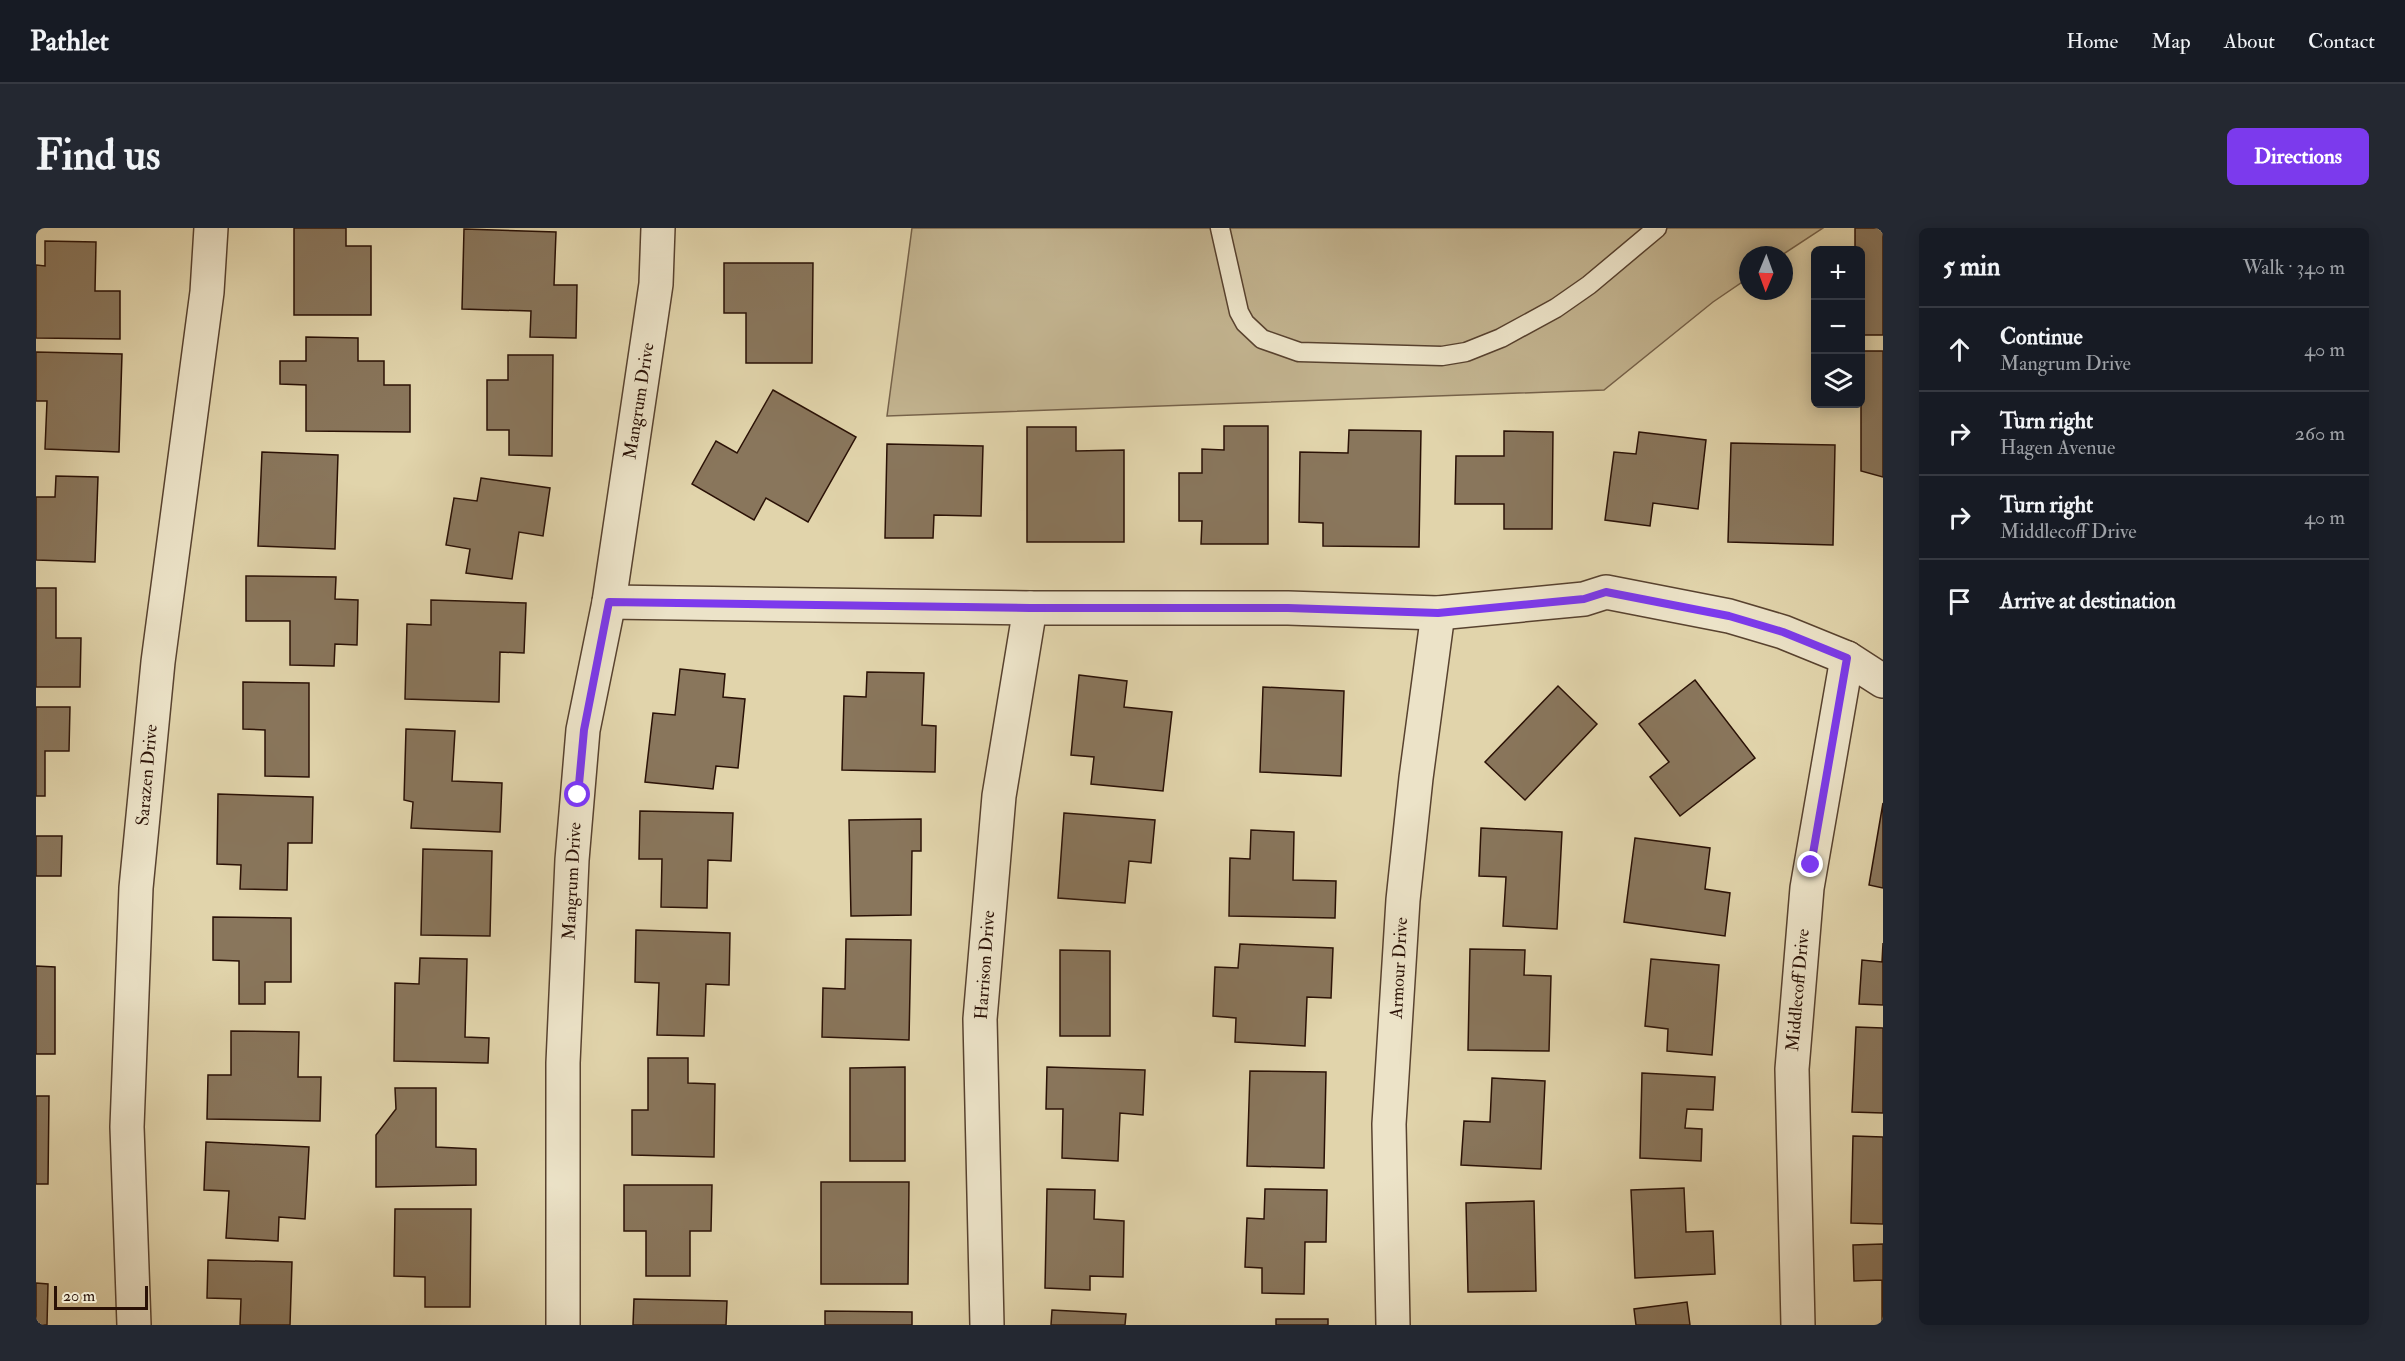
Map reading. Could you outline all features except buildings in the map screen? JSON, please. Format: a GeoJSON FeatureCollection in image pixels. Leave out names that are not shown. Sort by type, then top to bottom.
{"type":"FeatureCollection","features":[{"type":"Feature","properties":{"kind":"street","name":"Sarazen Drive"},"geometry":{"type":"LineString","coordinates":[[134,1325],[127,1127],[136,888],[158,662],[207,292],[211,228]]}},
{"type":"Feature","properties":{"kind":"street","name":"Mangrum Drive"},"geometry":{"type":"LineString","coordinates":[[563,1325],[563,1063],[572,861],[584,730],[609,602],[657,284],[658,228]]}},
{"type":"Feature","properties":{"kind":"street"},"geometry":{"type":"LineString","coordinates":[[609,602],[1030,608],[1288,608],[1438,613],[1584,599],[1606,592],[1729,616],[1783,632],[1847,658],[1883,681]]}},
{"type":"Feature","properties":{"kind":"street","name":"Harrison Drive"},"geometry":{"type":"LineString","coordinates":[[987,1325],[980,1019],[999,796],[1030,608]]}},
{"type":"Feature","properties":{"kind":"street","name":"Armour Drive"},"geometry":{"type":"LineString","coordinates":[[1394,1325],[1389,1124],[1402,911],[1416,777],[1438,613]]}},
{"type":"Feature","properties":{"kind":"street","name":"Middlecoff Drive"},"geometry":{"type":"LineString","coordinates":[[1798,1325],[1792,1069],[1807,888],[1847,658]]}},
{"type":"Feature","properties":{"kind":"lane"},"geometry":{"type":"LineString","coordinates":[[1220,228],[1239,312],[1245,323],[1262,339],[1299,352],[1442,356],[1485,346],[1556,308],[1589,285],[1657,228]]}},
{"type":"Feature","properties":{"kind":"shaded area"},"geometry":{"type":"Polygon","coordinates":[[[912,228],[1823,228],[1793,248],[1739,246],[1739,284],[1713,302],[1604,390],[887,416],[912,228]]]}},
{"type":"Feature","properties":{"kind":"route"},"geometry":{"type":"LineString","coordinates":[[578,795],[584,730],[609,602],[1030,608],[1288,608],[1438,613],[1584,599],[1606,592],[1729,616],[1783,632],[1847,658],[1811,865]]}}]}
